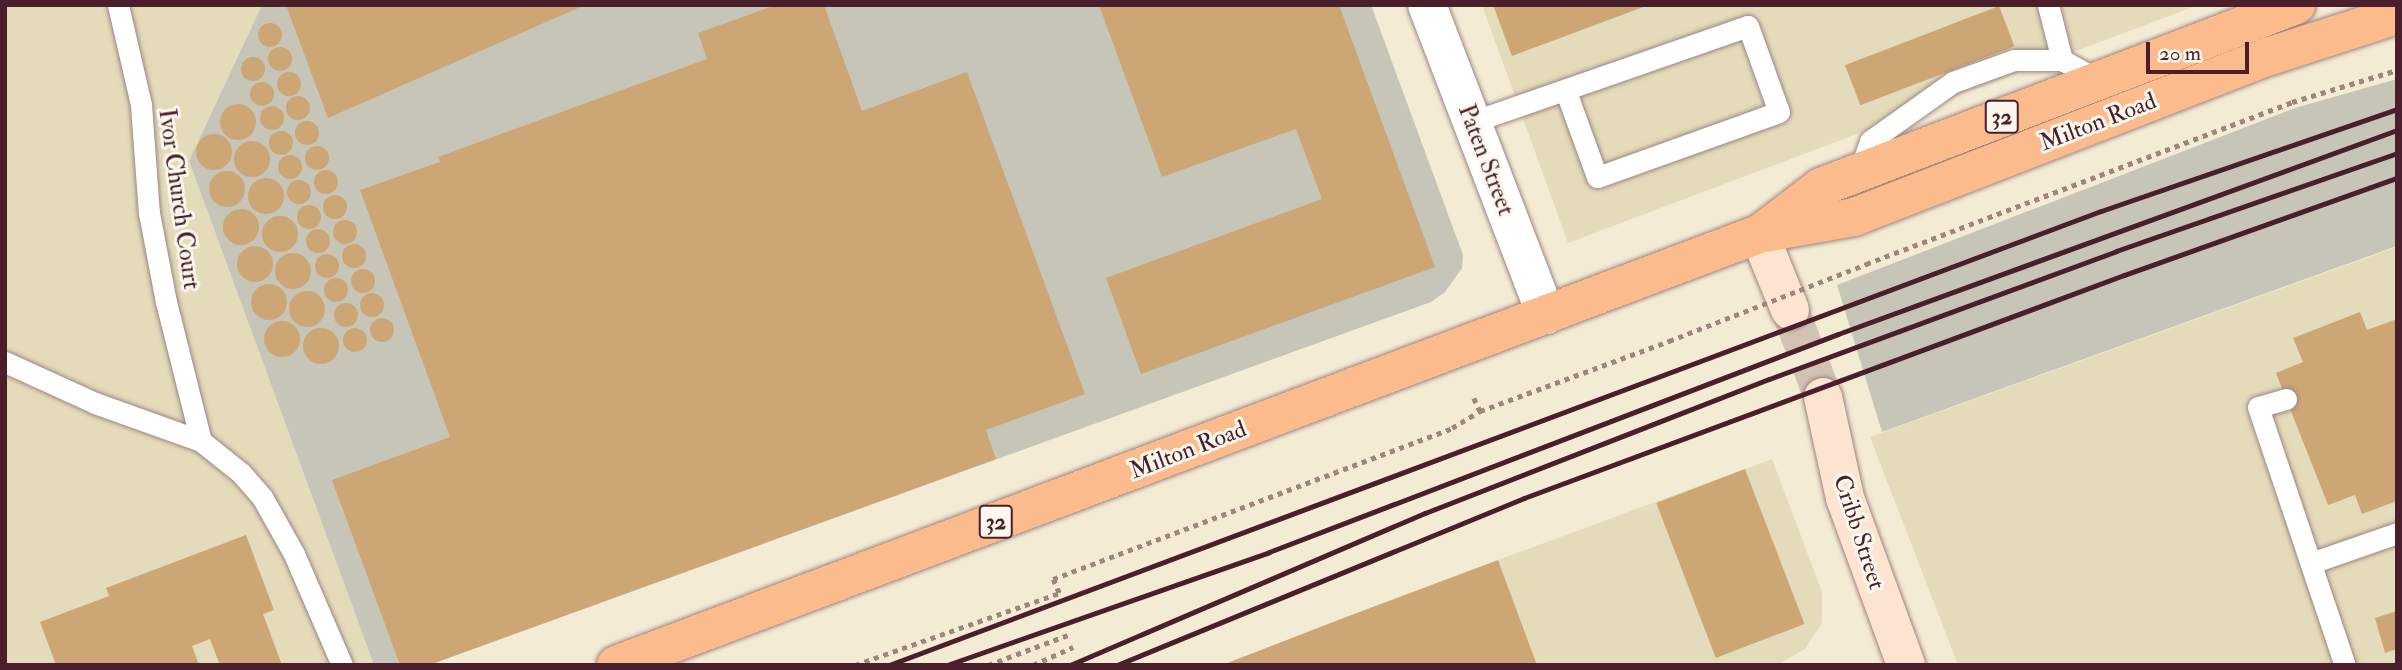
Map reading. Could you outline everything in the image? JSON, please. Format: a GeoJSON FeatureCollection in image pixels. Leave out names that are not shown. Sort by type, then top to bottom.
{"type":"FeatureCollection","features":[{"type":"Feature","properties":{"kind":"main road","name":"Milton Road"},"geometry":{"type":"LineString","coordinates":[[1759,234],[1821,187],[2098,80],[2254,12],[2296,5]]}},
{"type":"Feature","properties":{"kind":"main road","name":"Milton Road"},"geometry":{"type":"LineString","coordinates":[[616,665],[1759,234],[1854,216],[2270,56],[2397,15]]}},
{"type":"Feature","properties":{"kind":"street","name":"Paten Street"},"geometry":{"type":"LineString","coordinates":[[1427,5],[1546,315]]}},
{"type":"Feature","properties":{"kind":"street"},"geometry":{"type":"LineString","coordinates":[[2254,12],[2270,56]]}},
{"type":"Feature","properties":{"kind":"street"},"geometry":{"type":"LineString","coordinates":[[1759,234],[1790,310]]}},
{"type":"Feature","properties":{"kind":"street","name":"Cribb Street"},"geometry":{"type":"LineString","coordinates":[[1823,397],[1845,498],[1906,665]]}},
{"type":"Feature","properties":{"kind":"lane","name":"Ivor Church Court"},"geometry":{"type":"LineString","coordinates":[[118,5],[141,105],[149,213],[161,277],[201,441]]}},
{"type":"Feature","properties":{"kind":"lane"},"geometry":{"type":"LineString","coordinates":[[2048,5],[2062,60]]}},
{"type":"Feature","properties":{"kind":"lane"},"geometry":{"type":"LineString","coordinates":[[1472,122],[1566,92],[1748,26],[1779,112],[1597,177],[1566,92]]}},
{"type":"Feature","properties":{"kind":"lane"},"geometry":{"type":"LineString","coordinates":[[1859,172],[1870,141],[1953,82],[2014,60],[2062,60],[2098,80]]}},
{"type":"Feature","properties":{"kind":"lane"},"geometry":{"type":"LineString","coordinates":[[5,362],[95,403],[201,441],[262,497],[294,554],[342,665]]}},
{"type":"Feature","properties":{"kind":"lane"},"geometry":{"type":"LineString","coordinates":[[2286,399],[2258,407],[2345,665]]}},
{"type":"Feature","properties":{"kind":"lane"},"geometry":{"type":"LineString","coordinates":[[2311,563],[2397,533]]}},
{"type":"Feature","properties":{"kind":"path"},"geometry":{"type":"LineString","coordinates":[[855,665],[1059,593],[1053,579],[1452,428],[1480,411],[2292,102],[2397,71]]}},
{"type":"Feature","properties":{"kind":"path"},"geometry":{"type":"LineString","coordinates":[[1474,398],[1480,411]]}},
{"type":"Feature","properties":{"kind":"path"},"geometry":{"type":"LineString","coordinates":[[988,665],[1068,635]]}},
{"type":"Feature","properties":{"kind":"path"},"geometry":{"type":"LineString","coordinates":[[1033,665],[1073,648]]}},
{"type":"Feature","properties":{"kind":"shaded area"},"geometry":{"type":"Polygon","coordinates":[[[5,5],[262,5],[189,161],[374,665],[5,665],[5,5]]]}},
{"type":"Feature","properties":{"kind":"shaded area"},"geometry":{"type":"Polygon","coordinates":[[[262,5],[1371,5],[1463,255],[1462,268],[1445,292],[1431,302],[429,665],[374,665],[189,161],[262,5]]]}},
{"type":"Feature","properties":{"kind":"shaded area"},"geometry":{"type":"Polygon","coordinates":[[[1482,5],[2198,5],[1568,243],[1482,5]]]}},
{"type":"Feature","properties":{"kind":"shaded area"},"geometry":{"type":"Polygon","coordinates":[[[2397,79],[2397,246],[1882,432],[1837,285],[2295,108],[2397,79]]]}},
{"type":"Feature","properties":{"kind":"shaded area"},"geometry":{"type":"Polygon","coordinates":[[[2397,247],[2397,665],[1958,665],[1870,437],[2397,247]]]}},
{"type":"Feature","properties":{"kind":"shaded area"},"geometry":{"type":"Polygon","coordinates":[[[1772,459],[1822,592],[1822,623],[1805,649],[1777,665],[1537,665],[1498,560],[1772,459]]]}},
{"type":"Feature","properties":{"kind":"building"},"geometry":{"type":"Polygon","coordinates":[[[286,5],[585,5],[328,118],[286,5]]]}},
{"type":"Feature","properties":{"kind":"building"},"geometry":{"type":"Polygon","coordinates":[[[776,5],[824,5],[862,111],[967,72],[1085,394],[986,430],[996,459],[429,665],[400,665],[332,480],[450,437],[360,190],[440,162],[438,157],[707,59],[698,33],[776,5]]]}},
{"type":"Feature","properties":{"kind":"building"},"geometry":{"type":"Polygon","coordinates":[[[1099,5],[1339,5],[1435,267],[1141,374],[1106,278],[1322,199],[1296,129],[1162,177],[1099,5]]]}},
{"type":"Feature","properties":{"kind":"building"},"geometry":{"type":"Polygon","coordinates":[[[1493,5],[1646,5],[1646,6],[1512,56],[1493,5]]]}},
{"type":"Feature","properties":{"kind":"building"},"geometry":{"type":"Polygon","coordinates":[[[1999,6],[2014,46],[1860,105],[1845,65],[1999,6]]]}},
{"type":"Feature","properties":{"kind":"building"},"geometry":{"type":"Polygon","coordinates":[[[270,23],[279,26],[282,35],[279,44],[270,47],[261,44],[258,35],[261,26],[270,23]]]}},
{"type":"Feature","properties":{"kind":"building"},"geometry":{"type":"Polygon","coordinates":[[[280,47],[289,50],[292,59],[289,68],[280,71],[271,68],[268,59],[271,50],[280,47]]]}},
{"type":"Feature","properties":{"kind":"building"},"geometry":{"type":"Polygon","coordinates":[[[253,57],[262,60],[265,69],[262,78],[253,81],[244,78],[241,69],[244,60],[253,57]]]}},
{"type":"Feature","properties":{"kind":"building"},"geometry":{"type":"Polygon","coordinates":[[[284,72],[294,72],[301,79],[301,89],[294,96],[284,96],[277,89],[277,79],[284,72]]]}},
{"type":"Feature","properties":{"kind":"building"},"geometry":{"type":"Polygon","coordinates":[[[262,82],[271,85],[274,94],[271,103],[262,106],[253,103],[250,94],[253,85],[262,82]]]}},
{"type":"Feature","properties":{"kind":"building"},"geometry":{"type":"Polygon","coordinates":[[[298,96],[307,99],[310,108],[307,117],[298,120],[289,117],[286,108],[289,99],[298,96]]]}},
{"type":"Feature","properties":{"kind":"building"},"geometry":{"type":"Polygon","coordinates":[[[238,104],[250,110],[256,122],[250,134],[238,140],[226,134],[220,122],[226,110],[238,104]]]}},
{"type":"Feature","properties":{"kind":"building"},"geometry":{"type":"Polygon","coordinates":[[[272,106],[281,109],[284,118],[281,127],[272,130],[263,127],[260,118],[263,109],[272,106]]]}},
{"type":"Feature","properties":{"kind":"building"},"geometry":{"type":"Polygon","coordinates":[[[307,121],[316,124],[319,133],[316,142],[307,145],[298,142],[295,133],[298,124],[307,121]]]}},
{"type":"Feature","properties":{"kind":"building"},"geometry":{"type":"Polygon","coordinates":[[[281,131],[290,134],[293,143],[290,152],[281,155],[272,152],[269,143],[272,134],[281,131]]]}},
{"type":"Feature","properties":{"kind":"building"},"geometry":{"type":"Polygon","coordinates":[[[214,134],[226,140],[232,152],[226,164],[214,170],[202,164],[196,152],[202,140],[214,134]]]}},
{"type":"Feature","properties":{"kind":"building"},"geometry":{"type":"Polygon","coordinates":[[[252,141],[264,147],[270,159],[264,171],[252,177],[240,171],[234,159],[240,147],[252,141]]]}},
{"type":"Feature","properties":{"kind":"building"},"geometry":{"type":"Polygon","coordinates":[[[317,146],[326,149],[329,158],[326,167],[317,170],[308,167],[305,158],[308,149],[317,146]]]}},
{"type":"Feature","properties":{"kind":"building"},"geometry":{"type":"Polygon","coordinates":[[[290,155],[299,158],[302,167],[299,176],[290,179],[281,176],[278,167],[281,158],[290,155]]]}},
{"type":"Feature","properties":{"kind":"building"},"geometry":{"type":"Polygon","coordinates":[[[326,170],[335,173],[338,182],[335,191],[326,194],[317,191],[314,182],[317,173],[326,170]]]}},
{"type":"Feature","properties":{"kind":"building"},"geometry":{"type":"Polygon","coordinates":[[[227,171],[239,177],[245,189],[239,201],[227,207],[215,201],[209,189],[215,177],[227,171]]]}},
{"type":"Feature","properties":{"kind":"building"},"geometry":{"type":"Polygon","coordinates":[[[266,178],[278,184],[284,196],[278,208],[266,214],[254,208],[248,196],[254,184],[266,178]]]}},
{"type":"Feature","properties":{"kind":"building"},"geometry":{"type":"Polygon","coordinates":[[[299,180],[308,183],[311,192],[308,201],[299,204],[290,201],[287,192],[290,183],[299,180]]]}},
{"type":"Feature","properties":{"kind":"building"},"geometry":{"type":"Polygon","coordinates":[[[335,195],[344,198],[347,207],[344,216],[335,219],[326,216],[323,207],[326,198],[335,195]]]}},
{"type":"Feature","properties":{"kind":"building"},"geometry":{"type":"Polygon","coordinates":[[[309,205],[318,208],[321,217],[318,226],[309,229],[300,226],[297,217],[300,208],[309,205]]]}},
{"type":"Feature","properties":{"kind":"building"},"geometry":{"type":"Polygon","coordinates":[[[241,209],[253,215],[259,227],[253,239],[241,245],[229,239],[223,227],[229,215],[241,209]]]}},
{"type":"Feature","properties":{"kind":"building"},"geometry":{"type":"Polygon","coordinates":[[[280,216],[292,222],[298,234],[292,246],[280,252],[268,246],[262,234],[268,222],[280,216]]]}},
{"type":"Feature","properties":{"kind":"building"},"geometry":{"type":"Polygon","coordinates":[[[345,220],[354,223],[357,232],[354,241],[345,244],[336,241],[333,232],[336,223],[345,220]]]}},
{"type":"Feature","properties":{"kind":"building"},"geometry":{"type":"Polygon","coordinates":[[[318,229],[327,232],[330,241],[327,250],[318,253],[309,250],[306,241],[309,232],[318,229]]]}},
{"type":"Feature","properties":{"kind":"building"},"geometry":{"type":"Polygon","coordinates":[[[354,244],[363,247],[366,256],[363,265],[354,268],[345,265],[342,256],[345,247],[354,244]]]}},
{"type":"Feature","properties":{"kind":"building"},"geometry":{"type":"Polygon","coordinates":[[[255,246],[267,252],[273,264],[267,276],[255,282],[243,276],[237,264],[243,252],[255,246]]]}},
{"type":"Feature","properties":{"kind":"building"},"geometry":{"type":"Polygon","coordinates":[[[293,253],[305,259],[311,271],[305,283],[293,289],[281,283],[275,271],[281,259],[293,253]]]}},
{"type":"Feature","properties":{"kind":"building"},"geometry":{"type":"Polygon","coordinates":[[[327,254],[336,257],[339,266],[336,275],[327,278],[318,275],[315,266],[318,257],[327,254]]]}},
{"type":"Feature","properties":{"kind":"building"},"geometry":{"type":"Polygon","coordinates":[[[358,269],[368,269],[375,276],[375,286],[368,293],[358,293],[351,286],[351,276],[358,269]]]}},
{"type":"Feature","properties":{"kind":"building"},"geometry":{"type":"Polygon","coordinates":[[[336,278],[345,281],[348,290],[345,299],[336,302],[327,299],[324,290],[327,281],[336,278]]]}},
{"type":"Feature","properties":{"kind":"building"},"geometry":{"type":"Polygon","coordinates":[[[269,284],[281,290],[287,302],[281,314],[269,320],[257,314],[251,302],[257,290],[269,284]]]}},
{"type":"Feature","properties":{"kind":"building"},"geometry":{"type":"Polygon","coordinates":[[[307,291],[319,297],[325,309],[319,321],[307,327],[295,321],[289,309],[295,297],[307,291]]]}},
{"type":"Feature","properties":{"kind":"building"},"geometry":{"type":"Polygon","coordinates":[[[367,293],[377,293],[384,300],[384,310],[377,317],[367,317],[360,310],[360,300],[367,293]]]}},
{"type":"Feature","properties":{"kind":"building"},"geometry":{"type":"Polygon","coordinates":[[[346,303],[355,306],[358,315],[355,324],[346,327],[337,324],[334,315],[337,306],[346,303]]]}},
{"type":"Feature","properties":{"kind":"building"},"geometry":{"type":"Polygon","coordinates":[[[2360,312],[2367,330],[2397,319],[2397,501],[2362,514],[2355,495],[2328,505],[2276,373],[2303,362],[2293,338],[2360,312]]]}},
{"type":"Feature","properties":{"kind":"building"},"geometry":{"type":"Polygon","coordinates":[[[382,318],[391,321],[394,330],[391,339],[382,342],[373,339],[370,330],[373,321],[382,318]]]}},
{"type":"Feature","properties":{"kind":"building"},"geometry":{"type":"Polygon","coordinates":[[[282,321],[294,327],[300,339],[294,351],[282,357],[270,351],[264,339],[270,327],[282,321]]]}},
{"type":"Feature","properties":{"kind":"building"},"geometry":{"type":"Polygon","coordinates":[[[321,328],[333,334],[339,346],[333,358],[321,364],[309,358],[303,346],[309,334],[321,328]]]}},
{"type":"Feature","properties":{"kind":"building"},"geometry":{"type":"Polygon","coordinates":[[[355,328],[364,331],[367,340],[364,349],[355,352],[346,349],[343,340],[346,331],[355,328]]]}},
{"type":"Feature","properties":{"kind":"building"},"geometry":{"type":"Polygon","coordinates":[[[1745,469],[1804,624],[1716,658],[1656,503],[1745,469]]]}},
{"type":"Feature","properties":{"kind":"building"},"geometry":{"type":"Polygon","coordinates":[[[246,535],[274,610],[263,614],[282,665],[220,665],[210,639],[192,646],[199,665],[56,665],[40,622],[109,596],[106,588],[246,535]]]}},
{"type":"Feature","properties":{"kind":"building"},"geometry":{"type":"Polygon","coordinates":[[[1498,560],[1537,665],[1222,665],[1346,617],[1498,560]]]}},
{"type":"Feature","properties":{"kind":"building"},"geometry":{"type":"Polygon","coordinates":[[[2397,611],[2397,649],[2385,653],[2375,618],[2397,611]]]}},
{"type":"Feature","properties":{"kind":"tunnel"},"geometry":{"type":"LineString","coordinates":[[1790,310],[1823,397]]}},
{"type":"Feature","properties":{"kind":"railway"},"geometry":{"type":"LineString","coordinates":[[889,665],[2101,211],[2397,109]]}},
{"type":"Feature","properties":{"kind":"railway"},"geometry":{"type":"LineString","coordinates":[[947,665],[1269,552],[1838,334],[2397,130]]}},
{"type":"Feature","properties":{"kind":"railway"},"geometry":{"type":"LineString","coordinates":[[1070,665],[1425,513],[1769,379],[2116,251],[2397,153]]}},
{"type":"Feature","properties":{"kind":"railway"},"geometry":{"type":"LineString","coordinates":[[1117,665],[1524,498],[2124,275],[2397,178]]}}]}
